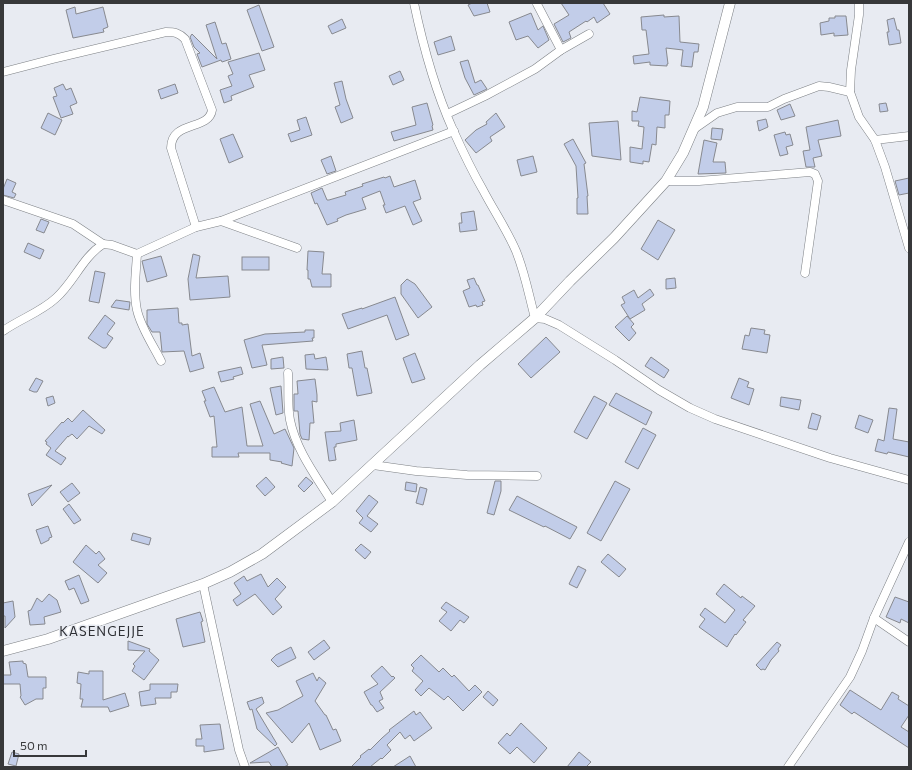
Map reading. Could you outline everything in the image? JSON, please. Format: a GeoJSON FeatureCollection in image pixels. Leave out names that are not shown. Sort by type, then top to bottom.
{"type":"FeatureCollection","features":[{"type":"Feature","properties":{"kind":"street"},"geometry":{"type":"LineString","coordinates":[[414,3],[432,73],[447,114],[483,190],[505,228],[515,251],[524,273],[535,318]]}},
{"type":"Feature","properties":{"kind":"street"},"geometry":{"type":"LineString","coordinates":[[3,652],[48,639],[203,584],[230,572],[262,554],[332,502],[480,365],[535,318],[614,238],[666,181],[683,154],[703,107],[730,3]]}},
{"type":"Feature","properties":{"kind":"street"},"geometry":{"type":"LineString","coordinates":[[859,3],[859,15],[851,70],[850,92],[860,117],[875,140],[885,167],[909,248]]}},
{"type":"Feature","properties":{"kind":"street"},"geometry":{"type":"LineString","coordinates":[[538,4],[561,50]]}},
{"type":"Feature","properties":{"kind":"street"},"geometry":{"type":"LineString","coordinates":[[3,72],[166,32],[180,33],[186,39],[212,110],[208,119],[179,132],[173,136],[171,140],[172,148],[196,227]]}},
{"type":"Feature","properties":{"kind":"street"},"geometry":{"type":"LineString","coordinates":[[447,114],[485,96],[535,69],[561,50],[589,34]]}},
{"type":"Feature","properties":{"kind":"street"},"geometry":{"type":"LineString","coordinates":[[694,129],[717,113],[737,107],[768,107],[784,99],[819,86],[850,92]]}},
{"type":"Feature","properties":{"kind":"street"},"geometry":{"type":"LineString","coordinates":[[3,200],[73,224],[103,244],[112,245],[137,254],[196,227],[221,221],[454,131]]}},
{"type":"Feature","properties":{"kind":"street"},"geometry":{"type":"LineString","coordinates":[[875,140],[909,136]]}},
{"type":"Feature","properties":{"kind":"street"},"geometry":{"type":"LineString","coordinates":[[666,181],[699,181],[810,172],[815,174],[818,181],[805,273]]}},
{"type":"Feature","properties":{"kind":"street"},"geometry":{"type":"LineString","coordinates":[[221,221],[298,248]]}},
{"type":"Feature","properties":{"kind":"street"},"geometry":{"type":"LineString","coordinates":[[5,327],[48,305],[64,290],[94,250],[103,244]]}},
{"type":"Feature","properties":{"kind":"street"},"geometry":{"type":"LineString","coordinates":[[137,254],[135,292],[137,311],[144,329],[161,361]]}},
{"type":"Feature","properties":{"kind":"street"},"geometry":{"type":"LineString","coordinates":[[535,318],[545,319],[559,325],[659,390],[690,408],[715,419],[830,458],[909,480]]}},
{"type":"Feature","properties":{"kind":"street"},"geometry":{"type":"LineString","coordinates":[[288,373],[290,419],[295,440],[332,502]]}},
{"type":"Feature","properties":{"kind":"street"},"geometry":{"type":"LineString","coordinates":[[373,465],[416,472],[459,475],[537,476]]}},
{"type":"Feature","properties":{"kind":"street"},"geometry":{"type":"LineString","coordinates":[[788,767],[850,677],[862,651],[874,618],[909,542]]}},
{"type":"Feature","properties":{"kind":"street"},"geometry":{"type":"LineString","coordinates":[[203,584],[239,750],[245,767]]}},
{"type":"Feature","properties":{"kind":"street"},"geometry":{"type":"LineString","coordinates":[[874,618],[909,642]]}},
{"type":"Feature","properties":{"kind":"building"},"geometry":{"type":"Polygon","coordinates":[[[472,3],[487,3],[490,12],[474,16],[468,5],[472,3]]]}},
{"type":"Feature","properties":{"kind":"building"},"geometry":{"type":"Polygon","coordinates":[[[561,3],[603,3],[610,14],[597,23],[594,17],[587,22],[586,21],[569,32],[571,38],[563,42],[554,24],[569,15],[561,3]]]}},
{"type":"Feature","properties":{"kind":"building"},"geometry":{"type":"Polygon","coordinates":[[[259,5],[274,47],[262,51],[247,10],[259,5]]]}},
{"type":"Feature","properties":{"kind":"building"},"geometry":{"type":"Polygon","coordinates":[[[75,7],[76,14],[103,7],[108,27],[103,29],[104,32],[73,38],[66,10],[75,7]]]}},
{"type":"Feature","properties":{"kind":"building"},"geometry":{"type":"Polygon","coordinates":[[[531,13],[538,30],[543,26],[549,40],[538,48],[528,36],[516,40],[509,22],[531,13]]]}},
{"type":"Feature","properties":{"kind":"building"},"geometry":{"type":"Polygon","coordinates":[[[664,15],[664,17],[679,16],[680,42],[699,44],[698,52],[694,52],[692,67],[681,66],[683,50],[666,48],[667,66],[650,65],[650,62],[634,64],[633,56],[649,54],[646,30],[642,30],[641,17],[664,15]]]}},
{"type":"Feature","properties":{"kind":"building"},"geometry":{"type":"Polygon","coordinates":[[[835,16],[846,16],[848,35],[834,36],[834,33],[821,35],[820,23],[829,21],[829,18],[835,18],[835,16]]]}},
{"type":"Feature","properties":{"kind":"building"},"geometry":{"type":"Polygon","coordinates":[[[894,18],[897,30],[899,30],[901,43],[889,45],[887,20],[894,18]]]}},
{"type":"Feature","properties":{"kind":"building"},"geometry":{"type":"Polygon","coordinates":[[[342,19],[346,28],[332,34],[328,26],[342,19]]]}},
{"type":"Feature","properties":{"kind":"building"},"geometry":{"type":"Polygon","coordinates":[[[215,22],[222,44],[226,43],[231,59],[222,62],[221,60],[202,67],[197,54],[200,53],[194,47],[190,37],[192,34],[217,59],[206,25],[215,22]]]}},
{"type":"Feature","properties":{"kind":"building"},"geometry":{"type":"Polygon","coordinates":[[[451,36],[455,50],[438,55],[434,42],[451,36]]]}},
{"type":"Feature","properties":{"kind":"building"},"geometry":{"type":"Polygon","coordinates":[[[259,53],[265,70],[249,75],[254,87],[231,96],[232,100],[224,103],[220,90],[232,86],[228,76],[233,74],[228,62],[259,53]]]}},
{"type":"Feature","properties":{"kind":"building"},"geometry":{"type":"Polygon","coordinates":[[[468,60],[475,83],[481,80],[487,89],[474,95],[465,78],[460,62],[468,60]]]}},
{"type":"Feature","properties":{"kind":"building"},"geometry":{"type":"Polygon","coordinates":[[[400,71],[404,80],[393,85],[389,76],[400,71]]]}},
{"type":"Feature","properties":{"kind":"building"},"geometry":{"type":"Polygon","coordinates":[[[342,81],[346,99],[353,118],[341,123],[335,107],[340,105],[334,83],[342,81]]]}},
{"type":"Feature","properties":{"kind":"building"},"geometry":{"type":"Polygon","coordinates":[[[63,84],[66,90],[71,88],[77,103],[70,106],[73,114],[61,118],[53,97],[57,96],[54,88],[63,84]]]}},
{"type":"Feature","properties":{"kind":"building"},"geometry":{"type":"Polygon","coordinates":[[[175,84],[178,93],[161,99],[158,90],[175,84]]]}},
{"type":"Feature","properties":{"kind":"building"},"geometry":{"type":"Polygon","coordinates":[[[640,97],[670,101],[669,115],[665,115],[665,128],[657,127],[656,145],[652,144],[649,162],[643,161],[643,164],[630,162],[630,147],[642,149],[644,127],[638,126],[639,121],[632,121],[632,111],[637,112],[640,97]]]}},
{"type":"Feature","properties":{"kind":"building"},"geometry":{"type":"Polygon","coordinates":[[[427,103],[433,130],[394,141],[391,132],[416,125],[412,107],[427,103]]]}},
{"type":"Feature","properties":{"kind":"building"},"geometry":{"type":"Polygon","coordinates":[[[886,103],[888,111],[880,112],[879,104],[886,103]]]}},
{"type":"Feature","properties":{"kind":"building"},"geometry":{"type":"Polygon","coordinates":[[[790,104],[795,116],[781,120],[777,110],[790,104]]]}},
{"type":"Feature","properties":{"kind":"building"},"geometry":{"type":"Polygon","coordinates":[[[48,113],[62,120],[55,135],[41,128],[48,113]]]}},
{"type":"Feature","properties":{"kind":"building"},"geometry":{"type":"Polygon","coordinates":[[[496,113],[505,127],[490,137],[492,141],[476,153],[465,140],[476,130],[487,124],[486,122],[496,113]]]}},
{"type":"Feature","properties":{"kind":"building"},"geometry":{"type":"Polygon","coordinates":[[[306,117],[312,135],[291,142],[288,134],[300,130],[297,120],[306,117]]]}},
{"type":"Feature","properties":{"kind":"building"},"geometry":{"type":"Polygon","coordinates":[[[766,119],[768,127],[759,131],[757,121],[766,119]]]}},
{"type":"Feature","properties":{"kind":"building"},"geometry":{"type":"Polygon","coordinates":[[[838,120],[841,136],[818,140],[822,156],[813,158],[815,167],[806,167],[803,151],[810,150],[806,127],[838,120]]]}},
{"type":"Feature","properties":{"kind":"building"},"geometry":{"type":"Polygon","coordinates":[[[618,121],[621,160],[592,156],[589,123],[618,121]]]}},
{"type":"Feature","properties":{"kind":"building"},"geometry":{"type":"Polygon","coordinates":[[[712,128],[723,129],[721,140],[711,139],[712,128]]]}},
{"type":"Feature","properties":{"kind":"building"},"geometry":{"type":"Polygon","coordinates":[[[785,132],[786,135],[790,134],[793,145],[786,147],[788,154],[780,156],[774,135],[785,132]]]}},
{"type":"Feature","properties":{"kind":"building"},"geometry":{"type":"Polygon","coordinates":[[[233,134],[243,157],[229,163],[220,139],[233,134]]]}},
{"type":"Feature","properties":{"kind":"building"},"geometry":{"type":"Polygon","coordinates":[[[573,139],[586,163],[584,164],[588,196],[588,214],[577,214],[578,198],[576,166],[564,144],[573,139]]]}},
{"type":"Feature","properties":{"kind":"building"},"geometry":{"type":"Polygon","coordinates":[[[704,140],[717,143],[713,162],[725,162],[726,173],[698,174],[704,140]]]}},
{"type":"Feature","properties":{"kind":"building"},"geometry":{"type":"Polygon","coordinates":[[[331,156],[336,171],[327,174],[321,160],[331,156]]]}},
{"type":"Feature","properties":{"kind":"building"},"geometry":{"type":"Polygon","coordinates":[[[533,156],[537,172],[521,176],[517,160],[533,156]]]}},
{"type":"Feature","properties":{"kind":"building"},"geometry":{"type":"Polygon","coordinates":[[[390,176],[394,187],[415,180],[421,199],[413,202],[422,221],[413,225],[405,206],[386,213],[380,191],[362,198],[366,209],[346,215],[337,219],[338,221],[327,225],[317,203],[315,204],[311,193],[322,188],[327,200],[329,200],[346,195],[345,192],[363,186],[362,184],[390,176]]]}},
{"type":"Feature","properties":{"kind":"building"},"geometry":{"type":"Polygon","coordinates":[[[909,178],[909,193],[899,195],[895,181],[909,178]]]}},
{"type":"Feature","properties":{"kind":"building"},"geometry":{"type":"Polygon","coordinates":[[[7,179],[16,183],[12,192],[16,194],[14,198],[3,195],[3,189],[7,179]]]}},
{"type":"Feature","properties":{"kind":"building"},"geometry":{"type":"Polygon","coordinates":[[[474,211],[477,230],[460,232],[459,223],[462,223],[461,213],[474,211]]]}},
{"type":"Feature","properties":{"kind":"building"},"geometry":{"type":"Polygon","coordinates":[[[41,219],[49,222],[44,233],[36,230],[41,219]]]}},
{"type":"Feature","properties":{"kind":"building"},"geometry":{"type":"Polygon","coordinates":[[[658,220],[675,230],[658,260],[641,249],[658,220]]]}},
{"type":"Feature","properties":{"kind":"building"},"geometry":{"type":"Polygon","coordinates":[[[28,243],[44,250],[40,259],[24,252],[28,243]]]}},
{"type":"Feature","properties":{"kind":"building"},"geometry":{"type":"Polygon","coordinates":[[[308,251],[324,252],[322,274],[331,274],[331,287],[312,287],[310,279],[308,279],[307,270],[308,251]]]}},
{"type":"Feature","properties":{"kind":"building"},"geometry":{"type":"Polygon","coordinates":[[[193,254],[200,256],[196,278],[228,276],[230,297],[190,300],[188,279],[193,254]]]}},
{"type":"Feature","properties":{"kind":"building"},"geometry":{"type":"Polygon","coordinates":[[[161,256],[167,276],[147,282],[142,261],[161,256]]]}},
{"type":"Feature","properties":{"kind":"building"},"geometry":{"type":"Polygon","coordinates":[[[242,257],[269,257],[269,270],[242,270],[242,257]]]}},
{"type":"Feature","properties":{"kind":"building"},"geometry":{"type":"Polygon","coordinates":[[[95,271],[105,273],[99,303],[89,301],[95,271]]]}},
{"type":"Feature","properties":{"kind":"building"},"geometry":{"type":"Polygon","coordinates":[[[474,278],[485,301],[482,302],[483,305],[469,307],[463,291],[470,288],[467,280],[474,278]]]}},
{"type":"Feature","properties":{"kind":"building"},"geometry":{"type":"Polygon","coordinates":[[[675,278],[676,288],[666,289],[666,279],[675,278]]]}},
{"type":"Feature","properties":{"kind":"building"},"geometry":{"type":"Polygon","coordinates":[[[407,279],[415,284],[432,307],[418,318],[401,294],[401,285],[407,279]]]}},
{"type":"Feature","properties":{"kind":"building"},"geometry":{"type":"Polygon","coordinates":[[[650,289],[654,295],[642,304],[645,310],[630,319],[621,305],[625,303],[622,297],[634,290],[638,298],[650,289]]]}},
{"type":"Feature","properties":{"kind":"building"},"geometry":{"type":"Polygon","coordinates":[[[395,297],[409,335],[396,340],[387,315],[348,329],[342,314],[362,309],[395,297]]]}},
{"type":"Feature","properties":{"kind":"building"},"geometry":{"type":"Polygon","coordinates":[[[116,300],[130,302],[129,310],[111,307],[116,300]]]}},
{"type":"Feature","properties":{"kind":"building"},"geometry":{"type":"Polygon","coordinates":[[[178,308],[179,323],[182,323],[182,325],[188,324],[192,356],[200,353],[204,368],[190,372],[184,351],[162,352],[160,332],[152,332],[147,324],[147,310],[178,308]]]}},
{"type":"Feature","properties":{"kind":"building"},"geometry":{"type":"Polygon","coordinates":[[[105,315],[115,323],[107,334],[113,338],[106,348],[103,348],[88,338],[105,315]]]}},
{"type":"Feature","properties":{"kind":"building"},"geometry":{"type":"Polygon","coordinates":[[[627,316],[634,324],[631,327],[636,333],[629,341],[615,327],[627,316]]]}},
{"type":"Feature","properties":{"kind":"building"},"geometry":{"type":"Polygon","coordinates":[[[751,328],[765,330],[764,334],[770,335],[767,353],[742,349],[745,335],[749,336],[751,328]]]}},
{"type":"Feature","properties":{"kind":"building"},"geometry":{"type":"Polygon","coordinates":[[[305,330],[314,330],[314,338],[312,338],[313,341],[262,345],[267,365],[252,368],[244,340],[265,334],[305,332],[305,330]]]}},
{"type":"Feature","properties":{"kind":"building"},"geometry":{"type":"Polygon","coordinates":[[[546,337],[560,352],[531,378],[518,364],[546,337]]]}},
{"type":"Feature","properties":{"kind":"building"},"geometry":{"type":"Polygon","coordinates":[[[362,351],[372,393],[357,396],[352,368],[349,368],[347,354],[362,351]]]}},
{"type":"Feature","properties":{"kind":"building"},"geometry":{"type":"Polygon","coordinates":[[[415,353],[425,379],[412,383],[403,358],[415,353]]]}},
{"type":"Feature","properties":{"kind":"building"},"geometry":{"type":"Polygon","coordinates":[[[314,354],[315,359],[326,357],[328,370],[306,369],[305,355],[314,354]]]}},
{"type":"Feature","properties":{"kind":"building"},"geometry":{"type":"Polygon","coordinates":[[[283,357],[284,368],[271,369],[271,359],[283,357]]]}},
{"type":"Feature","properties":{"kind":"building"},"geometry":{"type":"Polygon","coordinates":[[[651,357],[669,370],[664,378],[645,366],[651,357]]]}},
{"type":"Feature","properties":{"kind":"building"},"geometry":{"type":"Polygon","coordinates":[[[241,367],[243,374],[233,377],[234,379],[221,382],[218,372],[241,367]]]}},
{"type":"Feature","properties":{"kind":"building"},"geometry":{"type":"Polygon","coordinates":[[[36,378],[43,381],[37,392],[34,392],[29,390],[36,378]]]}},
{"type":"Feature","properties":{"kind":"building"},"geometry":{"type":"Polygon","coordinates":[[[739,378],[749,382],[747,387],[754,389],[749,405],[731,398],[739,378]]]}},
{"type":"Feature","properties":{"kind":"building"},"geometry":{"type":"Polygon","coordinates":[[[315,379],[317,402],[312,401],[314,423],[310,423],[309,440],[302,439],[300,434],[298,411],[294,411],[294,394],[298,394],[297,381],[315,379]]]}},
{"type":"Feature","properties":{"kind":"building"},"geometry":{"type":"Polygon","coordinates":[[[281,386],[283,413],[276,415],[270,388],[281,386]]]}},
{"type":"Feature","properties":{"kind":"building"},"geometry":{"type":"Polygon","coordinates":[[[214,387],[225,412],[242,407],[247,446],[263,446],[250,404],[260,401],[274,434],[285,429],[294,448],[292,466],[281,463],[282,462],[270,460],[270,453],[238,453],[239,457],[212,457],[212,447],[217,447],[214,416],[210,417],[202,391],[214,387]]]}},
{"type":"Feature","properties":{"kind":"building"},"geometry":{"type":"Polygon","coordinates":[[[616,393],[652,412],[646,425],[609,405],[616,393]]]}},
{"type":"Feature","properties":{"kind":"building"},"geometry":{"type":"Polygon","coordinates":[[[53,396],[55,403],[48,406],[46,398],[53,396]]]}},
{"type":"Feature","properties":{"kind":"building"},"geometry":{"type":"Polygon","coordinates":[[[594,396],[607,403],[587,439],[574,432],[594,396]]]}},
{"type":"Feature","properties":{"kind":"building"},"geometry":{"type":"Polygon","coordinates":[[[781,397],[801,400],[799,410],[780,406],[781,397]]]}},
{"type":"Feature","properties":{"kind":"building"},"geometry":{"type":"Polygon","coordinates":[[[889,408],[897,409],[893,439],[909,442],[909,457],[888,452],[887,454],[875,451],[878,439],[884,441],[889,408]]]}},
{"type":"Feature","properties":{"kind":"building"},"geometry":{"type":"Polygon","coordinates":[[[83,410],[105,430],[102,434],[89,426],[77,439],[72,434],[68,436],[55,451],[66,458],[61,465],[46,455],[51,448],[45,441],[62,422],[63,423],[68,418],[72,422],[83,410]]]}},
{"type":"Feature","properties":{"kind":"building"},"geometry":{"type":"Polygon","coordinates":[[[812,413],[821,416],[817,430],[808,428],[812,413]]]}},
{"type":"Feature","properties":{"kind":"building"},"geometry":{"type":"Polygon","coordinates":[[[859,415],[873,420],[868,433],[855,428],[859,415]]]}},
{"type":"Feature","properties":{"kind":"building"},"geometry":{"type":"Polygon","coordinates":[[[354,420],[357,440],[336,444],[336,447],[334,447],[336,460],[329,461],[325,432],[341,431],[340,423],[354,420]]]}},
{"type":"Feature","properties":{"kind":"building"},"geometry":{"type":"Polygon","coordinates":[[[643,428],[656,435],[638,469],[625,462],[643,428]]]}},
{"type":"Feature","properties":{"kind":"building"},"geometry":{"type":"Polygon","coordinates":[[[266,477],[275,487],[265,496],[256,486],[266,477]]]}},
{"type":"Feature","properties":{"kind":"building"},"geometry":{"type":"Polygon","coordinates":[[[306,477],[313,483],[304,492],[298,486],[306,477]]]}},
{"type":"Feature","properties":{"kind":"building"},"geometry":{"type":"Polygon","coordinates":[[[495,481],[501,481],[501,491],[494,515],[487,513],[495,481]]]}},
{"type":"Feature","properties":{"kind":"building"},"geometry":{"type":"Polygon","coordinates":[[[615,481],[630,489],[601,541],[587,533],[615,481]]]}},
{"type":"Feature","properties":{"kind":"building"},"geometry":{"type":"Polygon","coordinates":[[[406,482],[417,484],[416,492],[405,490],[406,482]]]}},
{"type":"Feature","properties":{"kind":"building"},"geometry":{"type":"Polygon","coordinates":[[[72,483],[80,493],[68,502],[60,492],[72,483]]]}},
{"type":"Feature","properties":{"kind":"building"},"geometry":{"type":"Polygon","coordinates":[[[52,485],[32,506],[28,494],[52,485]]]}},
{"type":"Feature","properties":{"kind":"building"},"geometry":{"type":"Polygon","coordinates":[[[420,487],[427,489],[423,505],[416,503],[420,487]]]}},
{"type":"Feature","properties":{"kind":"building"},"geometry":{"type":"Polygon","coordinates":[[[369,495],[378,502],[367,516],[378,524],[371,532],[359,523],[363,518],[356,511],[369,495]]]}},
{"type":"Feature","properties":{"kind":"building"},"geometry":{"type":"Polygon","coordinates":[[[517,496],[577,527],[570,539],[509,510],[517,496]]]}},
{"type":"Feature","properties":{"kind":"building"},"geometry":{"type":"Polygon","coordinates":[[[69,504],[81,520],[74,524],[63,509],[69,504]]]}},
{"type":"Feature","properties":{"kind":"building"},"geometry":{"type":"Polygon","coordinates":[[[48,526],[52,537],[41,544],[36,530],[48,526]]]}},
{"type":"Feature","properties":{"kind":"building"},"geometry":{"type":"Polygon","coordinates":[[[133,533],[151,538],[149,545],[131,540],[133,533]]]}},
{"type":"Feature","properties":{"kind":"building"},"geometry":{"type":"Polygon","coordinates":[[[361,544],[371,552],[365,559],[355,550],[361,544]]]}},
{"type":"Feature","properties":{"kind":"building"},"geometry":{"type":"Polygon","coordinates":[[[86,545],[96,554],[99,551],[105,559],[98,565],[107,573],[98,583],[73,562],[86,545]]]}},
{"type":"Feature","properties":{"kind":"building"},"geometry":{"type":"Polygon","coordinates":[[[608,554],[626,569],[619,577],[601,562],[608,554]]]}},
{"type":"Feature","properties":{"kind":"building"},"geometry":{"type":"Polygon","coordinates":[[[578,566],[586,570],[577,588],[569,584],[578,566]]]}},
{"type":"Feature","properties":{"kind":"building"},"geometry":{"type":"Polygon","coordinates":[[[261,574],[268,587],[277,578],[286,587],[275,599],[282,607],[273,615],[255,594],[237,606],[233,600],[241,594],[234,583],[244,576],[247,581],[261,574]]]}},
{"type":"Feature","properties":{"kind":"building"},"geometry":{"type":"Polygon","coordinates":[[[79,575],[89,601],[81,604],[74,588],[69,590],[65,581],[79,575]]]}},
{"type":"Feature","properties":{"kind":"building"},"geometry":{"type":"Polygon","coordinates":[[[724,584],[741,598],[742,596],[755,606],[743,620],[746,622],[736,635],[735,634],[727,647],[699,627],[705,619],[700,615],[705,608],[725,623],[735,610],[716,594],[724,584]]]}},
{"type":"Feature","properties":{"kind":"building"},"geometry":{"type":"Polygon","coordinates":[[[49,594],[57,600],[61,612],[44,617],[45,624],[30,625],[28,611],[31,610],[37,598],[42,602],[49,594]]]}},
{"type":"Feature","properties":{"kind":"building"},"geometry":{"type":"Polygon","coordinates":[[[895,597],[909,602],[909,623],[901,619],[900,623],[886,617],[895,597]]]}},
{"type":"Feature","properties":{"kind":"building"},"geometry":{"type":"Polygon","coordinates":[[[13,601],[15,617],[5,628],[3,603],[13,601]]]}},
{"type":"Feature","properties":{"kind":"building"},"geometry":{"type":"Polygon","coordinates":[[[446,602],[469,617],[464,623],[460,620],[451,631],[439,621],[447,612],[441,608],[446,602]]]}},
{"type":"Feature","properties":{"kind":"building"},"geometry":{"type":"Polygon","coordinates":[[[200,612],[203,621],[201,622],[205,642],[183,647],[176,619],[200,612]]]}},
{"type":"Feature","properties":{"kind":"building"},"geometry":{"type":"Polygon","coordinates":[[[324,640],[330,648],[314,660],[308,652],[324,640]]]}},
{"type":"Feature","properties":{"kind":"building"},"geometry":{"type":"Polygon","coordinates":[[[128,641],[150,649],[149,651],[159,660],[144,680],[132,671],[135,666],[133,664],[145,651],[128,650],[128,641]]]}},
{"type":"Feature","properties":{"kind":"building"},"geometry":{"type":"Polygon","coordinates":[[[777,642],[781,645],[778,649],[779,651],[765,670],[761,670],[756,665],[777,642]]]}},
{"type":"Feature","properties":{"kind":"building"},"geometry":{"type":"Polygon","coordinates":[[[291,647],[296,658],[278,667],[271,660],[276,655],[291,647]]]}},
{"type":"Feature","properties":{"kind":"building"},"geometry":{"type":"Polygon","coordinates":[[[421,655],[439,672],[443,668],[452,677],[454,675],[469,691],[475,685],[482,692],[463,711],[448,696],[444,700],[429,688],[421,696],[415,690],[423,681],[412,671],[414,668],[411,665],[421,655]]]}},
{"type":"Feature","properties":{"kind":"building"},"geometry":{"type":"Polygon","coordinates":[[[23,661],[23,663],[26,664],[28,677],[46,677],[46,688],[43,688],[43,699],[36,699],[25,705],[20,697],[20,684],[3,684],[3,675],[11,675],[9,662],[23,661]]]}},
{"type":"Feature","properties":{"kind":"building"},"geometry":{"type":"Polygon","coordinates":[[[382,666],[392,677],[393,676],[395,678],[380,692],[383,699],[379,701],[384,708],[377,712],[371,705],[364,692],[378,684],[371,676],[382,666]]]}},
{"type":"Feature","properties":{"kind":"building"},"geometry":{"type":"Polygon","coordinates":[[[89,671],[103,671],[103,700],[125,693],[129,706],[110,712],[108,707],[81,707],[83,699],[80,699],[81,684],[77,683],[78,672],[89,674],[89,671]]]}},
{"type":"Feature","properties":{"kind":"building"},"geometry":{"type":"Polygon","coordinates":[[[313,673],[317,681],[319,677],[326,683],[315,701],[326,715],[333,730],[336,729],[341,741],[320,750],[309,723],[292,743],[266,713],[278,710],[303,696],[296,681],[313,673]]]}},
{"type":"Feature","properties":{"kind":"building"},"geometry":{"type":"Polygon","coordinates":[[[150,684],[178,684],[177,692],[171,692],[171,698],[155,698],[156,704],[141,706],[139,692],[150,690],[150,684]]]}},
{"type":"Feature","properties":{"kind":"building"},"geometry":{"type":"Polygon","coordinates":[[[850,690],[881,710],[892,692],[899,696],[898,699],[909,706],[909,715],[901,727],[909,732],[909,748],[854,712],[852,714],[840,705],[850,690]]]}},
{"type":"Feature","properties":{"kind":"building"},"geometry":{"type":"Polygon","coordinates":[[[488,691],[498,700],[493,706],[483,697],[488,691]]]}},
{"type":"Feature","properties":{"kind":"building"},"geometry":{"type":"Polygon","coordinates":[[[262,697],[264,703],[256,709],[277,744],[275,746],[257,729],[252,709],[250,710],[247,702],[262,697]]]}},
{"type":"Feature","properties":{"kind":"building"},"geometry":{"type":"Polygon","coordinates":[[[414,711],[416,715],[420,712],[432,728],[414,741],[410,735],[405,739],[400,732],[387,745],[391,750],[382,759],[381,758],[370,767],[351,767],[361,757],[360,756],[369,749],[370,750],[390,731],[389,730],[414,711]]]}},
{"type":"Feature","properties":{"kind":"building"},"geometry":{"type":"Polygon","coordinates":[[[521,723],[547,748],[534,763],[517,747],[510,754],[498,743],[507,733],[510,736],[521,723]]]}},
{"type":"Feature","properties":{"kind":"building"},"geometry":{"type":"Polygon","coordinates":[[[220,724],[224,749],[204,752],[204,746],[196,746],[196,739],[202,739],[200,725],[220,724]]]}},
{"type":"Feature","properties":{"kind":"building"},"geometry":{"type":"Polygon","coordinates":[[[278,747],[288,765],[284,767],[272,767],[269,762],[250,763],[278,747]]]}},
{"type":"Feature","properties":{"kind":"building"},"geometry":{"type":"Polygon","coordinates":[[[12,752],[19,754],[16,766],[8,764],[12,752]]]}},
{"type":"Feature","properties":{"kind":"building"},"geometry":{"type":"Polygon","coordinates":[[[579,752],[591,762],[586,767],[567,767],[579,752]]]}},
{"type":"Feature","properties":{"kind":"building"},"geometry":{"type":"Polygon","coordinates":[[[410,756],[416,767],[393,767],[410,756]]]}},
{"type":"Feature","properties":{"kind":"district","name":"KASENGEJJE"},"geometry":{"type":"Point","coordinates":[102,631]}}]}
